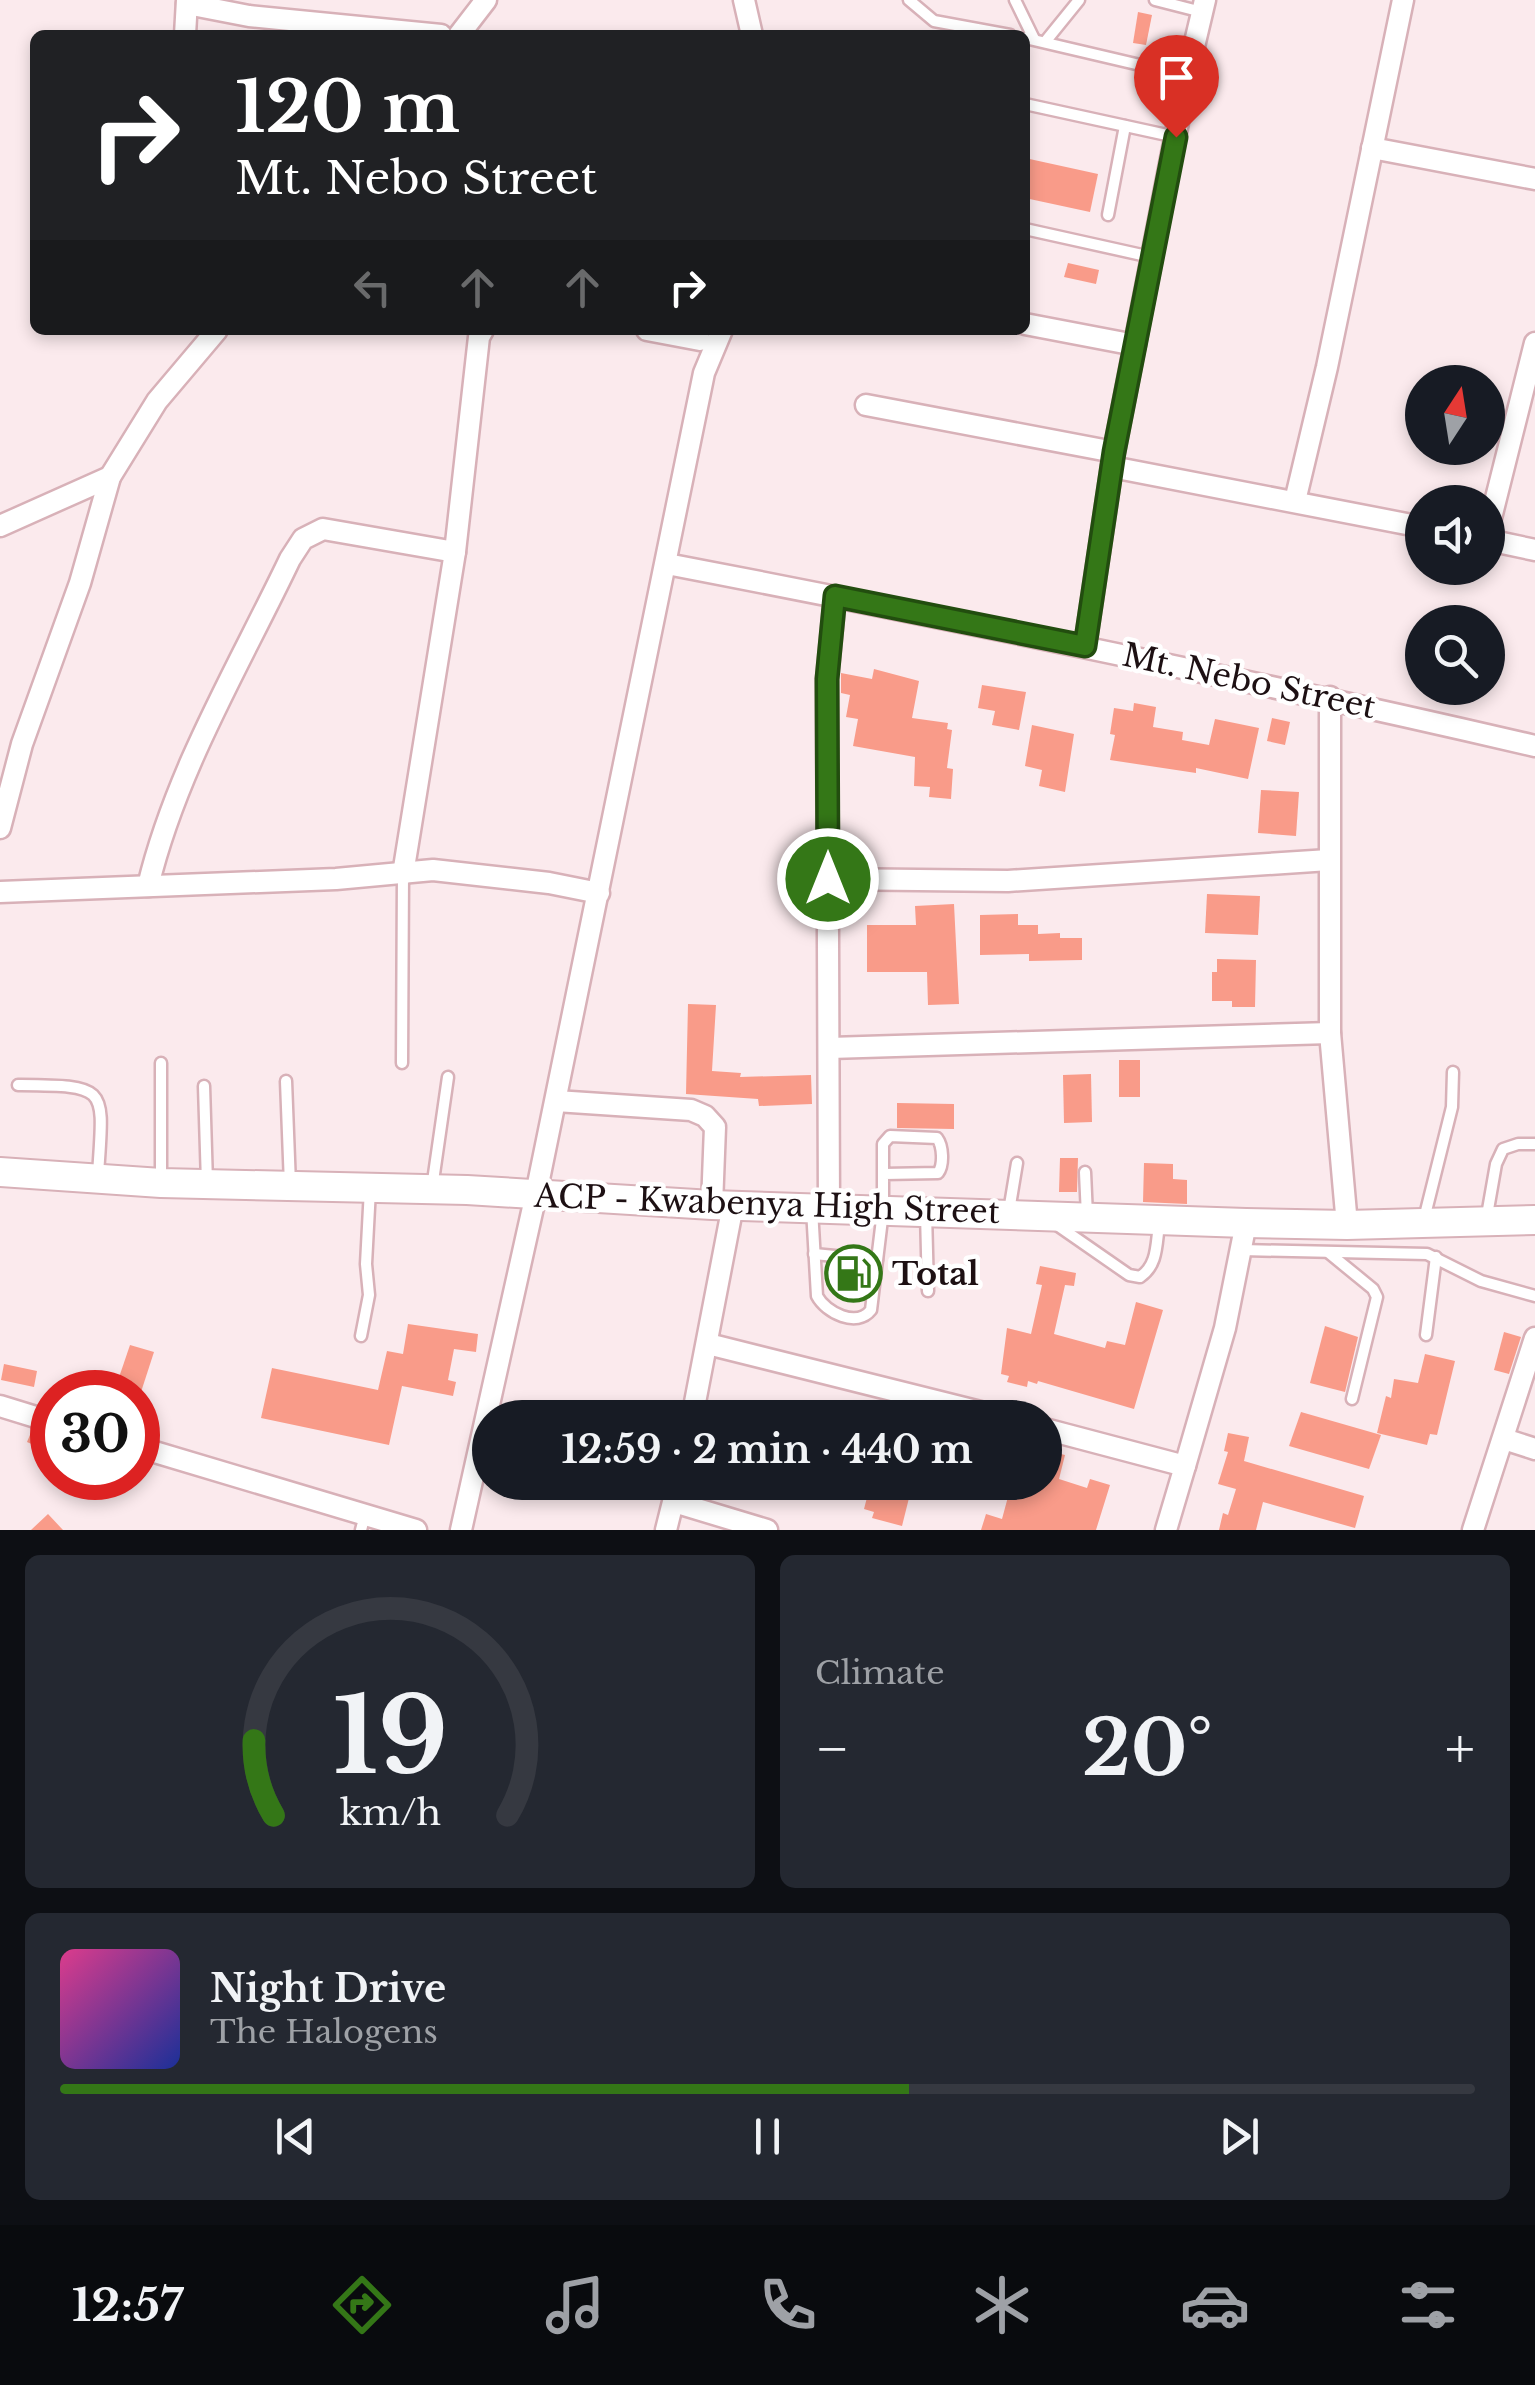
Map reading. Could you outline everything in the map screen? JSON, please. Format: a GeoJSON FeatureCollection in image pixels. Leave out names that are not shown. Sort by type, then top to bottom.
{"type":"FeatureCollection","features":[{"type":"Feature","properties":{"kind":"main road","name":"ACP - Kwabenya High Street"},"geometry":{"type":"LineString","coordinates":[[0,1172],[160,1184],[432,1190],[723,1205],[1160,1219],[1244,1237],[1347,1225],[1535,1220]]}},
{"type":"Feature","properties":{"kind":"street"},"geometry":{"type":"LineString","coordinates":[[462,30],[486,0]]}},
{"type":"Feature","properties":{"kind":"street"},"geometry":{"type":"LineString","coordinates":[[744,0],[751,30]]}},
{"type":"Feature","properties":{"kind":"street"},"geometry":{"type":"LineString","coordinates":[[1295,501],[1402,0]]}},
{"type":"Feature","properties":{"kind":"street"},"geometry":{"type":"LineString","coordinates":[[185,30],[187,2],[249,16],[390,30]]}},
{"type":"Feature","properties":{"kind":"street"},"geometry":{"type":"LineString","coordinates":[[1085,646],[1113,460],[1204,6]]}},
{"type":"Feature","properties":{"kind":"street"},"geometry":{"type":"LineString","coordinates":[[1372,148],[1535,179]]}},
{"type":"Feature","properties":{"kind":"street"},"geometry":{"type":"LineString","coordinates":[[1030,325],[1135,345]]}},
{"type":"Feature","properties":{"kind":"street"},"geometry":{"type":"LineString","coordinates":[[0,828],[22,744],[80,583],[110,477],[156,402],[213,335]]}},
{"type":"Feature","properties":{"kind":"street"},"geometry":{"type":"LineString","coordinates":[[403,874],[455,552],[480,335]]}},
{"type":"Feature","properties":{"kind":"street"},"geometry":{"type":"LineString","coordinates":[[700,335],[704,373]]}},
{"type":"Feature","properties":{"kind":"street"},"geometry":{"type":"LineString","coordinates":[[461,1530],[556,1101],[704,373],[720,335]]}},
{"type":"Feature","properties":{"kind":"street"},"geometry":{"type":"LineString","coordinates":[[1499,485],[1535,343]]}},
{"type":"Feature","properties":{"kind":"street"},"geometry":{"type":"LineString","coordinates":[[866,405],[1405,524]]}},
{"type":"Feature","properties":{"kind":"street"},"geometry":{"type":"LineString","coordinates":[[0,526],[110,477]]}},
{"type":"Feature","properties":{"kind":"street"},"geometry":{"type":"LineString","coordinates":[[148,886],[159,842],[208,725],[303,539],[323,529],[455,552]]}},
{"type":"Feature","properties":{"kind":"street"},"geometry":{"type":"LineString","coordinates":[[1505,544],[1535,550]]}},
{"type":"Feature","properties":{"kind":"street","name":"Mt. Nebo Street"},"geometry":{"type":"LineString","coordinates":[[667,564],[1330,697],[1535,746]]}},
{"type":"Feature","properties":{"kind":"street"},"geometry":{"type":"LineString","coordinates":[[821,1208],[830,1048],[827,679],[835,596]]}},
{"type":"Feature","properties":{"kind":"street"},"geometry":{"type":"LineString","coordinates":[[1330,697],[1330,1033],[1347,1225]]}},
{"type":"Feature","properties":{"kind":"street"},"geometry":{"type":"LineString","coordinates":[[828,879],[1008,881],[1329,860]]}},
{"type":"Feature","properties":{"kind":"street"},"geometry":{"type":"LineString","coordinates":[[0,892],[432,870],[599,893]]}},
{"type":"Feature","properties":{"kind":"street"},"geometry":{"type":"LineString","coordinates":[[830,1048],[1330,1033]]}},
{"type":"Feature","properties":{"kind":"street"},"geometry":{"type":"LineString","coordinates":[[556,1101],[677,1108],[705,1116],[715,1128],[723,1205],[708,1344],[696,1400]]}},
{"type":"Feature","properties":{"kind":"street"},"geometry":{"type":"LineString","coordinates":[[1166,1530],[1225,1328],[1244,1237]]}},
{"type":"Feature","properties":{"kind":"street"},"geometry":{"type":"LineString","coordinates":[[1473,1530],[1535,1338]]}},
{"type":"Feature","properties":{"kind":"street"},"geometry":{"type":"LineString","coordinates":[[708,1344],[932,1400]]}},
{"type":"Feature","properties":{"kind":"street"},"geometry":{"type":"LineString","coordinates":[[0,1406],[30,1415]]}},
{"type":"Feature","properties":{"kind":"street"},"geometry":{"type":"LineString","coordinates":[[1062,1433],[1184,1466]]}},
{"type":"Feature","properties":{"kind":"street"},"geometry":{"type":"LineString","coordinates":[[1504,1439],[1535,1449]]}},
{"type":"Feature","properties":{"kind":"street"},"geometry":{"type":"LineString","coordinates":[[160,1455],[363,1523],[416,1530]]}},
{"type":"Feature","properties":{"kind":"street"},"geometry":{"type":"LineString","coordinates":[[666,1530],[674,1500]]}},
{"type":"Feature","properties":{"kind":"street"},"geometry":{"type":"LineString","coordinates":[[695,1500],[767,1530]]}},
{"type":"Feature","properties":{"kind":"lane"},"geometry":{"type":"LineString","coordinates":[[909,0],[934,21],[983,30]]}},
{"type":"Feature","properties":{"kind":"lane"},"geometry":{"type":"LineString","coordinates":[[1015,0],[1035,40]]}},
{"type":"Feature","properties":{"kind":"lane"},"geometry":{"type":"LineString","coordinates":[[1035,40],[1079,0]]}},
{"type":"Feature","properties":{"kind":"lane"},"geometry":{"type":"LineString","coordinates":[[1154,0],[1204,6]]}},
{"type":"Feature","properties":{"kind":"lane"},"geometry":{"type":"LineString","coordinates":[[1035,40],[1187,76]]}},
{"type":"Feature","properties":{"kind":"lane"},"geometry":{"type":"LineString","coordinates":[[1030,105],[1176,137]]}},
{"type":"Feature","properties":{"kind":"lane"},"geometry":{"type":"LineString","coordinates":[[1108,216],[1125,126]]}},
{"type":"Feature","properties":{"kind":"lane"},"geometry":{"type":"LineString","coordinates":[[1030,230],[1152,257]]}},
{"type":"Feature","properties":{"kind":"lane"},"geometry":{"type":"LineString","coordinates":[[402,1064],[403,874]]}},
{"type":"Feature","properties":{"kind":"lane"},"geometry":{"type":"LineString","coordinates":[[160,1184],[161,1062]]}},
{"type":"Feature","properties":{"kind":"lane"},"geometry":{"type":"LineString","coordinates":[[1423,1223],[1452,1107],[1453,1072]]}},
{"type":"Feature","properties":{"kind":"lane"},"geometry":{"type":"LineString","coordinates":[[432,1190],[448,1077]]}},
{"type":"Feature","properties":{"kind":"lane"},"geometry":{"type":"LineString","coordinates":[[286,1082],[290,1186]]}},
{"type":"Feature","properties":{"kind":"lane"},"geometry":{"type":"LineString","coordinates":[[18,1085],[90,1090],[102,1114],[97,1180]]}},
{"type":"Feature","properties":{"kind":"lane"},"geometry":{"type":"LineString","coordinates":[[204,1086],[207,1184]]}},
{"type":"Feature","properties":{"kind":"lane"},"geometry":{"type":"LineString","coordinates":[[821,1208],[814,1254],[816,1296],[822,1306],[858,1320],[871,1310],[883,1211],[883,1144],[888,1138],[940,1141],[938,1173],[884,1174]]}},
{"type":"Feature","properties":{"kind":"lane"},"geometry":{"type":"LineString","coordinates":[[1486,1222],[1496,1164],[1504,1149],[1535,1144]]}},
{"type":"Feature","properties":{"kind":"lane"},"geometry":{"type":"LineString","coordinates":[[1008,1214],[1017,1163]]}},
{"type":"Feature","properties":{"kind":"lane"},"geometry":{"type":"LineString","coordinates":[[1085,1172],[1087,1216]]}},
{"type":"Feature","properties":{"kind":"lane"},"geometry":{"type":"LineString","coordinates":[[361,1336],[369,1295],[366,1264],[370,1188]]}},
{"type":"Feature","properties":{"kind":"lane"},"geometry":{"type":"LineString","coordinates":[[926,1212],[928,1291]]}},
{"type":"Feature","properties":{"kind":"lane"},"geometry":{"type":"LineString","coordinates":[[1044,1215],[1128,1275],[1140,1277],[1149,1271],[1154,1260],[1160,1219]]}},
{"type":"Feature","properties":{"kind":"lane"},"geometry":{"type":"LineString","coordinates":[[1244,1237],[1328,1252],[1436,1256],[1481,1281],[1535,1296]]}},
{"type":"Feature","properties":{"kind":"lane"},"geometry":{"type":"LineString","coordinates":[[1328,1252],[1373,1289],[1377,1298],[1352,1399]]}},
{"type":"Feature","properties":{"kind":"lane"},"geometry":{"type":"LineString","coordinates":[[814,1254],[877,1260]]}},
{"type":"Feature","properties":{"kind":"lane"},"geometry":{"type":"LineString","coordinates":[[1426,1335],[1436,1256]]}},
{"type":"Feature","properties":{"kind":"building"},"geometry":{"type":"Polygon","coordinates":[[[1138,12],[1152,15],[1146,45],[1133,43],[1138,12]]]}},
{"type":"Feature","properties":{"kind":"building"},"geometry":{"type":"Polygon","coordinates":[[[1030,159],[1098,174],[1090,212],[1030,199],[1030,159]]]}},
{"type":"Feature","properties":{"kind":"building"},"geometry":{"type":"Polygon","coordinates":[[[1068,263],[1099,270],[1096,284],[1064,277],[1068,263]]]}},
{"type":"Feature","properties":{"kind":"building"},"geometry":{"type":"Polygon","coordinates":[[[874,669],[919,681],[912,718],[948,723],[947,729],[952,730],[947,768],[953,769],[951,799],[929,797],[930,787],[914,786],[915,757],[853,746],[858,719],[846,717],[850,695],[841,693],[841,673],[872,679],[874,669]]]}},
{"type":"Feature","properties":{"kind":"building"},"geometry":{"type":"Polygon","coordinates":[[[982,685],[1026,692],[1019,730],[992,725],[995,711],[978,708],[982,685]]]}},
{"type":"Feature","properties":{"kind":"building"},"geometry":{"type":"Polygon","coordinates":[[[1134,703],[1156,707],[1153,727],[1183,732],[1182,740],[1209,745],[1215,719],[1259,728],[1248,779],[1196,768],[1196,773],[1110,760],[1115,735],[1110,734],[1114,708],[1133,711],[1134,703]]]}},
{"type":"Feature","properties":{"kind":"building"},"geometry":{"type":"Polygon","coordinates":[[[1272,718],[1290,722],[1285,745],[1267,741],[1272,718]]]}},
{"type":"Feature","properties":{"kind":"building"},"geometry":{"type":"Polygon","coordinates":[[[1032,725],[1074,734],[1065,792],[1039,786],[1042,770],[1025,766],[1032,725]]]}},
{"type":"Feature","properties":{"kind":"building"},"geometry":{"type":"Polygon","coordinates":[[[1261,790],[1299,792],[1296,836],[1258,833],[1261,790]]]}},
{"type":"Feature","properties":{"kind":"building"},"geometry":{"type":"Polygon","coordinates":[[[1207,894],[1260,896],[1258,935],[1205,933],[1207,894]]]}},
{"type":"Feature","properties":{"kind":"building"},"geometry":{"type":"Polygon","coordinates":[[[954,904],[959,1004],[928,1005],[927,972],[867,972],[867,925],[916,925],[915,906],[954,904]]]}},
{"type":"Feature","properties":{"kind":"building"},"geometry":{"type":"Polygon","coordinates":[[[1018,914],[1018,925],[1038,925],[1038,934],[1082,938],[1082,960],[1029,961],[1029,954],[980,955],[980,915],[1018,914]]]}},
{"type":"Feature","properties":{"kind":"building"},"geometry":{"type":"Polygon","coordinates":[[[1217,959],[1256,960],[1255,1007],[1232,1007],[1232,1001],[1212,1001],[1212,972],[1217,972],[1217,959]]]}},
{"type":"Feature","properties":{"kind":"building"},"geometry":{"type":"Polygon","coordinates":[[[688,1004],[716,1005],[712,1071],[741,1073],[740,1077],[811,1075],[812,1104],[759,1106],[758,1099],[686,1094],[688,1004]]]}},
{"type":"Feature","properties":{"kind":"building"},"geometry":{"type":"Polygon","coordinates":[[[1119,1060],[1140,1060],[1140,1097],[1119,1097],[1119,1060]]]}},
{"type":"Feature","properties":{"kind":"building"},"geometry":{"type":"Polygon","coordinates":[[[1091,1074],[1092,1122],[1064,1123],[1063,1075],[1091,1074]]]}},
{"type":"Feature","properties":{"kind":"building"},"geometry":{"type":"Polygon","coordinates":[[[897,1103],[954,1104],[954,1129],[897,1128],[897,1103]]]}},
{"type":"Feature","properties":{"kind":"building"},"geometry":{"type":"Polygon","coordinates":[[[1060,1158],[1078,1158],[1077,1192],[1059,1192],[1060,1158]]]}},
{"type":"Feature","properties":{"kind":"building"},"geometry":{"type":"Polygon","coordinates":[[[1144,1163],[1173,1164],[1173,1179],[1187,1180],[1187,1204],[1143,1202],[1144,1163]]]}},
{"type":"Feature","properties":{"kind":"building"},"geometry":{"type":"Polygon","coordinates":[[[1040,1266],[1076,1273],[1074,1286],[1065,1285],[1054,1334],[1105,1348],[1107,1341],[1125,1345],[1136,1302],[1163,1310],[1134,1409],[1038,1381],[1028,1381],[1027,1387],[1007,1382],[1009,1376],[1001,1374],[1007,1328],[1031,1334],[1042,1285],[1036,1284],[1040,1266]]]}},
{"type":"Feature","properties":{"kind":"building"},"geometry":{"type":"Polygon","coordinates":[[[408,1324],[478,1334],[476,1352],[454,1349],[448,1380],[456,1382],[453,1396],[402,1386],[389,1445],[261,1418],[272,1368],[378,1390],[387,1351],[403,1354],[408,1324]]]}},
{"type":"Feature","properties":{"kind":"building"},"geometry":{"type":"Polygon","coordinates":[[[1325,1326],[1358,1337],[1345,1392],[1310,1383],[1325,1326]]]}},
{"type":"Feature","properties":{"kind":"building"},"geometry":{"type":"Polygon","coordinates":[[[1504,1332],[1521,1337],[1509,1374],[1494,1370],[1504,1332]]]}},
{"type":"Feature","properties":{"kind":"building"},"geometry":{"type":"Polygon","coordinates":[[[130,1345],[154,1352],[148,1370],[121,1370],[130,1345]]]}},
{"type":"Feature","properties":{"kind":"building"},"geometry":{"type":"Polygon","coordinates":[[[1425,1354],[1455,1361],[1437,1435],[1430,1434],[1427,1445],[1377,1433],[1394,1379],[1418,1383],[1425,1354]]]}},
{"type":"Feature","properties":{"kind":"building"},"geometry":{"type":"Polygon","coordinates":[[[4,1364],[32,1370],[30,1386],[1,1380],[4,1364]]]}},
{"type":"Feature","properties":{"kind":"building"},"geometry":{"type":"Polygon","coordinates":[[[1301,1412],[1381,1435],[1369,1469],[1289,1446],[1301,1412]]]}},
{"type":"Feature","properties":{"kind":"building"},"geometry":{"type":"Polygon","coordinates":[[[1228,1433],[1249,1437],[1244,1461],[1364,1496],[1355,1528],[1263,1502],[1256,1530],[1219,1530],[1236,1489],[1218,1484],[1228,1452],[1224,1451],[1228,1433]]]}},
{"type":"Feature","properties":{"kind":"building"},"geometry":{"type":"Polygon","coordinates":[[[1090,1479],[1110,1485],[1096,1530],[981,1530],[986,1514],[1002,1519],[1007,1500],[1062,1500],[1062,1480],[1087,1488],[1090,1479]]]}},
{"type":"Feature","properties":{"kind":"building"},"geometry":{"type":"Polygon","coordinates":[[[866,1500],[908,1500],[902,1526],[872,1518],[874,1512],[864,1509],[866,1500]]]}},
{"type":"Feature","properties":{"kind":"building"},"geometry":{"type":"Polygon","coordinates":[[[48,1514],[63,1530],[31,1530],[48,1514]]]}},
{"type":"Feature","properties":{"kind":"place","name":"Total"},"geometry":{"type":"Point","coordinates":[853,1274]}},
{"type":"Feature","properties":{"kind":"route"},"geometry":{"type":"LineString","coordinates":[[828,879],[827,679],[835,596],[1085,646],[1114,452],[1176,137]]}}]}
